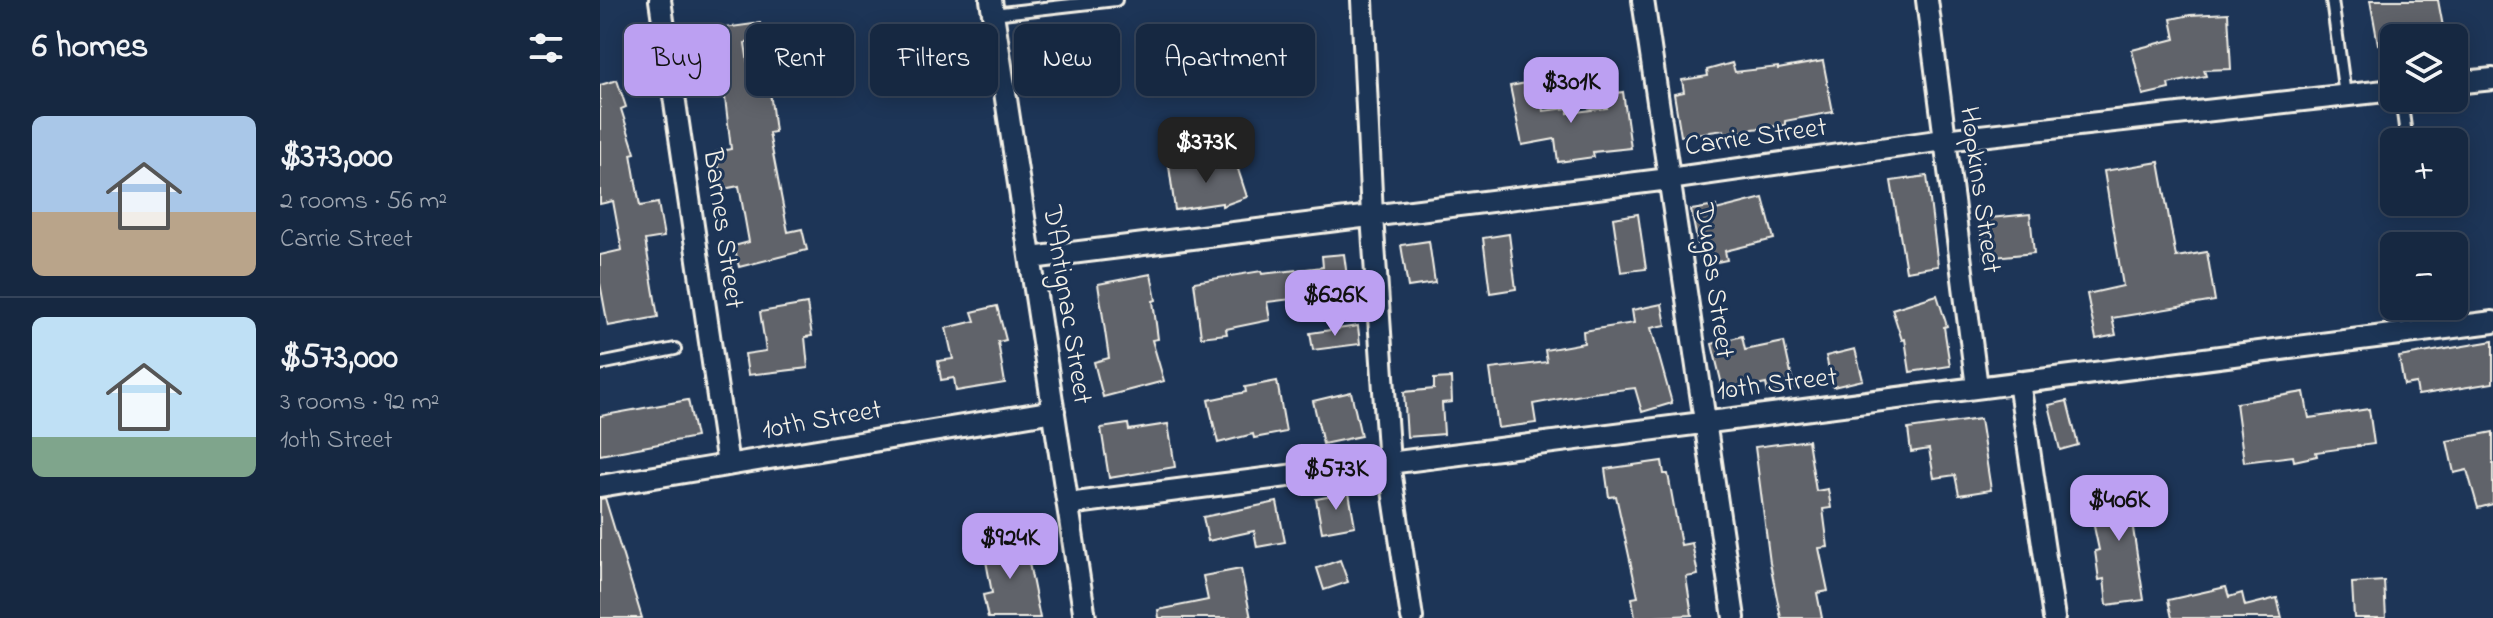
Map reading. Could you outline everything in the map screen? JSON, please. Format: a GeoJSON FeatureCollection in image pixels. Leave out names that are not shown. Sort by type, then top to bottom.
{"type":"FeatureCollection","features":[{"type":"Feature","properties":{"kind":"street","name":"Barnes Street"},"geometry":{"type":"LineString","coordinates":[[660,0],[728,465]]}},
{"type":"Feature","properties":{"kind":"street"},"geometry":{"type":"LineString","coordinates":[[1362,0],[1372,216],[1389,463],[1412,618]]}},
{"type":"Feature","properties":{"kind":"street","name":"Dugas Street"},"geometry":{"type":"LineString","coordinates":[[1643,0],[1734,618]]}},
{"type":"Feature","properties":{"kind":"street","name":"Hopkins Street"},"geometry":{"type":"LineString","coordinates":[[1927,0],[1977,387]]}},
{"type":"Feature","properties":{"kind":"street","name":"D'Antignac Street"},"geometry":{"type":"LineString","coordinates":[[992,7],[1085,618]]}},
{"type":"Feature","properties":{"kind":"street"},"geometry":{"type":"LineString","coordinates":[[2468,82],[2493,79]]}},
{"type":"Feature","properties":{"kind":"street","name":"Carrie Street"},"geometry":{"type":"LineString","coordinates":[[1031,258],[1669,179],[1944,140],[2380,91]]}},
{"type":"Feature","properties":{"kind":"street","name":"10th Street"},"geometry":{"type":"LineString","coordinates":[[1068,504],[2493,322]]}},
{"type":"Feature","properties":{"kind":"street"},"geometry":{"type":"LineString","coordinates":[[2019,382],[2054,618]]}},
{"type":"Feature","properties":{"kind":"street","name":"10th Street"},"geometry":{"type":"LineString","coordinates":[[600,486],[1054,411]]}},
{"type":"Feature","properties":{"kind":"lane"},"geometry":{"type":"LineString","coordinates":[[992,7],[1116,0]]}},
{"type":"Feature","properties":{"kind":"lane"},"geometry":{"type":"LineString","coordinates":[[2332,0],[2345,95]]}},
{"type":"Feature","properties":{"kind":"lane"},"geometry":{"type":"LineString","coordinates":[[600,364],[675,349]]}},
{"type":"Feature","properties":{"kind":"building"},"geometry":{"type":"Polygon","coordinates":[[[2370,0],[2438,0],[2442,24],[2380,24],[2378,44],[2370,0]]]}},
{"type":"Feature","properties":{"kind":"building"},"geometry":{"type":"Polygon","coordinates":[[[2228,13],[2231,69],[2204,70],[2206,76],[2168,84],[2169,89],[2143,95],[2132,50],[2175,39],[2171,19],[2228,13]]]}},
{"type":"Feature","properties":{"kind":"building"},"geometry":{"type":"Polygon","coordinates":[[[746,25],[746,96],[771,96],[775,132],[769,133],[788,232],[802,229],[807,250],[739,267],[734,246],[749,242],[739,186],[723,189],[716,152],[731,149],[725,96],[730,96],[730,27],[746,25]]]}},
{"type":"Feature","properties":{"kind":"building"},"geometry":{"type":"Polygon","coordinates":[[[1823,61],[1833,112],[1725,136],[1724,130],[1681,136],[1674,94],[1684,92],[1682,80],[1708,76],[1707,70],[1732,63],[1735,72],[1823,61]]]}},
{"type":"Feature","properties":{"kind":"building"},"geometry":{"type":"Polygon","coordinates":[[[617,80],[626,107],[621,109],[635,153],[631,154],[640,206],[658,203],[664,237],[645,240],[658,317],[608,326],[600,283],[600,255],[622,250],[613,201],[600,204],[600,85],[617,80]]]}},
{"type":"Feature","properties":{"kind":"building"},"geometry":{"type":"Polygon","coordinates":[[[1537,81],[1543,111],[1568,108],[1568,113],[1607,108],[1605,95],[1623,92],[1631,148],[1593,152],[1594,157],[1558,162],[1555,139],[1522,145],[1510,86],[1537,81]]]}},
{"type":"Feature","properties":{"kind":"building"},"geometry":{"type":"Polygon","coordinates":[[[1235,160],[1247,197],[1222,206],[1222,203],[1175,210],[1169,166],[1203,162],[1205,171],[1235,160]]]}},
{"type":"Feature","properties":{"kind":"building"},"geometry":{"type":"Polygon","coordinates":[[[2159,162],[2176,257],[2207,252],[2215,301],[2112,318],[2116,335],[2096,339],[2087,294],[2123,286],[2104,171],[2159,162]]]}},
{"type":"Feature","properties":{"kind":"building"},"geometry":{"type":"Polygon","coordinates":[[[1927,176],[1938,266],[1906,271],[1891,181],[1927,176]]]}},
{"type":"Feature","properties":{"kind":"building"},"geometry":{"type":"Polygon","coordinates":[[[1763,198],[1774,239],[1725,251],[1727,260],[1702,265],[1691,210],[1716,206],[1716,210],[1763,198]]]}},
{"type":"Feature","properties":{"kind":"building"},"geometry":{"type":"Polygon","coordinates":[[[1638,214],[1646,269],[1621,272],[1613,218],[1638,214]]]}},
{"type":"Feature","properties":{"kind":"building"},"geometry":{"type":"Polygon","coordinates":[[[2030,214],[2034,253],[1984,258],[1980,219],[2030,214]]]}},
{"type":"Feature","properties":{"kind":"building"},"geometry":{"type":"Polygon","coordinates":[[[1509,234],[1516,289],[1490,293],[1483,238],[1509,234]]]}},
{"type":"Feature","properties":{"kind":"building"},"geometry":{"type":"Polygon","coordinates":[[[1429,241],[1435,283],[1408,287],[1401,245],[1429,241]]]}},
{"type":"Feature","properties":{"kind":"building"},"geometry":{"type":"Polygon","coordinates":[[[1344,254],[1349,292],[1267,302],[1270,320],[1226,329],[1227,334],[1201,337],[1194,282],[1261,271],[1262,274],[1323,267],[1322,256],[1344,254]]]}},
{"type":"Feature","properties":{"kind":"building"},"geometry":{"type":"Polygon","coordinates":[[[1151,274],[1158,339],[1152,340],[1164,381],[1103,397],[1094,362],[1109,358],[1098,284],[1151,274]]]}},
{"type":"Feature","properties":{"kind":"building"},"geometry":{"type":"Polygon","coordinates":[[[1937,295],[1947,326],[1944,327],[1950,366],[1910,372],[1905,339],[1902,340],[1892,309],[1937,295]]]}},
{"type":"Feature","properties":{"kind":"building"},"geometry":{"type":"Polygon","coordinates":[[[807,304],[812,336],[805,337],[808,368],[748,375],[745,354],[766,351],[760,312],[807,304]]]}},
{"type":"Feature","properties":{"kind":"building"},"geometry":{"type":"Polygon","coordinates":[[[1662,304],[1666,325],[1651,328],[1672,403],[1642,412],[1635,388],[1592,393],[1533,404],[1536,423],[1498,428],[1490,369],[1547,362],[1545,350],[1584,343],[1583,331],[1634,323],[1632,310],[1662,304]]]}},
{"type":"Feature","properties":{"kind":"building"},"geometry":{"type":"Polygon","coordinates":[[[997,306],[1006,340],[998,342],[1005,383],[956,391],[954,378],[941,380],[938,361],[953,359],[946,328],[975,321],[972,312],[997,306]]]}},
{"type":"Feature","properties":{"kind":"building"},"geometry":{"type":"Polygon","coordinates":[[[1358,326],[1360,344],[1313,350],[1310,333],[1358,326]]]}},
{"type":"Feature","properties":{"kind":"building"},"geometry":{"type":"Polygon","coordinates":[[[1742,336],[1745,350],[1784,342],[1794,388],[1768,394],[1766,384],[1724,393],[1712,344],[1742,336]]]}},
{"type":"Feature","properties":{"kind":"building"},"geometry":{"type":"Polygon","coordinates":[[[2493,341],[2493,383],[2418,395],[2416,383],[2404,385],[2399,357],[2493,341]]]}},
{"type":"Feature","properties":{"kind":"building"},"geometry":{"type":"Polygon","coordinates":[[[1855,349],[1863,380],[1833,387],[1826,356],[1855,349]]]}},
{"type":"Feature","properties":{"kind":"building"},"geometry":{"type":"Polygon","coordinates":[[[1451,378],[1452,402],[1442,403],[1444,434],[1407,437],[1404,392],[1434,389],[1434,379],[1451,378]]]}},
{"type":"Feature","properties":{"kind":"building"},"geometry":{"type":"Polygon","coordinates":[[[1277,381],[1286,432],[1254,438],[1253,434],[1218,443],[1208,400],[1246,392],[1245,387],[1277,381]]]}},
{"type":"Feature","properties":{"kind":"building"},"geometry":{"type":"Polygon","coordinates":[[[1351,392],[1361,436],[1323,444],[1313,401],[1351,392]]]}},
{"type":"Feature","properties":{"kind":"building"},"geometry":{"type":"Polygon","coordinates":[[[2304,392],[2309,418],[2369,409],[2374,444],[2316,452],[2317,456],[2294,461],[2293,456],[2244,462],[2236,403],[2304,392]]]}},
{"type":"Feature","properties":{"kind":"building"},"geometry":{"type":"Polygon","coordinates":[[[688,400],[696,437],[600,455],[600,416],[688,400]]]}},
{"type":"Feature","properties":{"kind":"building"},"geometry":{"type":"Polygon","coordinates":[[[2067,401],[2078,445],[2060,450],[2049,405],[2067,401]]]}},
{"type":"Feature","properties":{"kind":"building"},"geometry":{"type":"Polygon","coordinates":[[[1980,419],[1991,490],[1959,495],[1955,475],[1934,478],[1929,449],[1911,452],[1908,429],[1980,419]]]}},
{"type":"Feature","properties":{"kind":"building"},"geometry":{"type":"Polygon","coordinates":[[[1128,424],[1129,430],[1168,424],[1175,467],[1109,478],[1101,428],[1128,424]]]}},
{"type":"Feature","properties":{"kind":"building"},"geometry":{"type":"Polygon","coordinates":[[[2493,432],[2493,504],[2478,508],[2467,470],[2454,473],[2447,441],[2493,432]]]}},
{"type":"Feature","properties":{"kind":"building"},"geometry":{"type":"Polygon","coordinates":[[[1808,440],[1816,491],[1828,489],[1831,508],[1823,509],[1828,547],[1819,548],[1828,591],[1817,593],[1822,618],[1781,618],[1770,563],[1755,447],[1808,440]]]}},
{"type":"Feature","properties":{"kind":"building"},"geometry":{"type":"Polygon","coordinates":[[[1662,461],[1664,474],[1668,474],[1681,545],[1692,543],[1698,575],[1686,577],[1692,615],[1635,618],[1632,598],[1638,597],[1616,496],[1609,497],[1605,469],[1662,461]]]}},
{"type":"Feature","properties":{"kind":"building"},"geometry":{"type":"Polygon","coordinates":[[[2141,487],[2148,519],[2132,522],[2144,600],[2107,605],[2104,579],[2099,580],[2095,551],[2099,550],[2088,498],[2141,487]]]}},
{"type":"Feature","properties":{"kind":"building"},"geometry":{"type":"Polygon","coordinates":[[[1349,493],[1355,526],[1322,532],[1316,499],[1349,493]]]}},
{"type":"Feature","properties":{"kind":"building"},"geometry":{"type":"Polygon","coordinates":[[[605,498],[642,618],[600,618],[600,499],[605,498]]]}},
{"type":"Feature","properties":{"kind":"building"},"geometry":{"type":"Polygon","coordinates":[[[1277,502],[1285,542],[1257,547],[1254,531],[1208,541],[1203,517],[1277,502]]]}},
{"type":"Feature","properties":{"kind":"building"},"geometry":{"type":"Polygon","coordinates":[[[1024,538],[1040,618],[988,618],[983,595],[992,593],[983,545],[1024,538]]]}},
{"type":"Feature","properties":{"kind":"building"},"geometry":{"type":"Polygon","coordinates":[[[1340,560],[1348,582],[1324,590],[1317,568],[1340,560]]]}},
{"type":"Feature","properties":{"kind":"building"},"geometry":{"type":"Polygon","coordinates":[[[1241,569],[1251,618],[1159,618],[1158,610],[1208,600],[1203,576],[1241,569]]]}},
{"type":"Feature","properties":{"kind":"building"},"geometry":{"type":"Polygon","coordinates":[[[2384,581],[2386,618],[2354,618],[2352,583],[2384,581]]]}},
{"type":"Feature","properties":{"kind":"building"},"geometry":{"type":"Polygon","coordinates":[[[2226,587],[2229,597],[2242,593],[2245,606],[2277,598],[2282,618],[2172,618],[2168,600],[2226,587]]]}}]}
